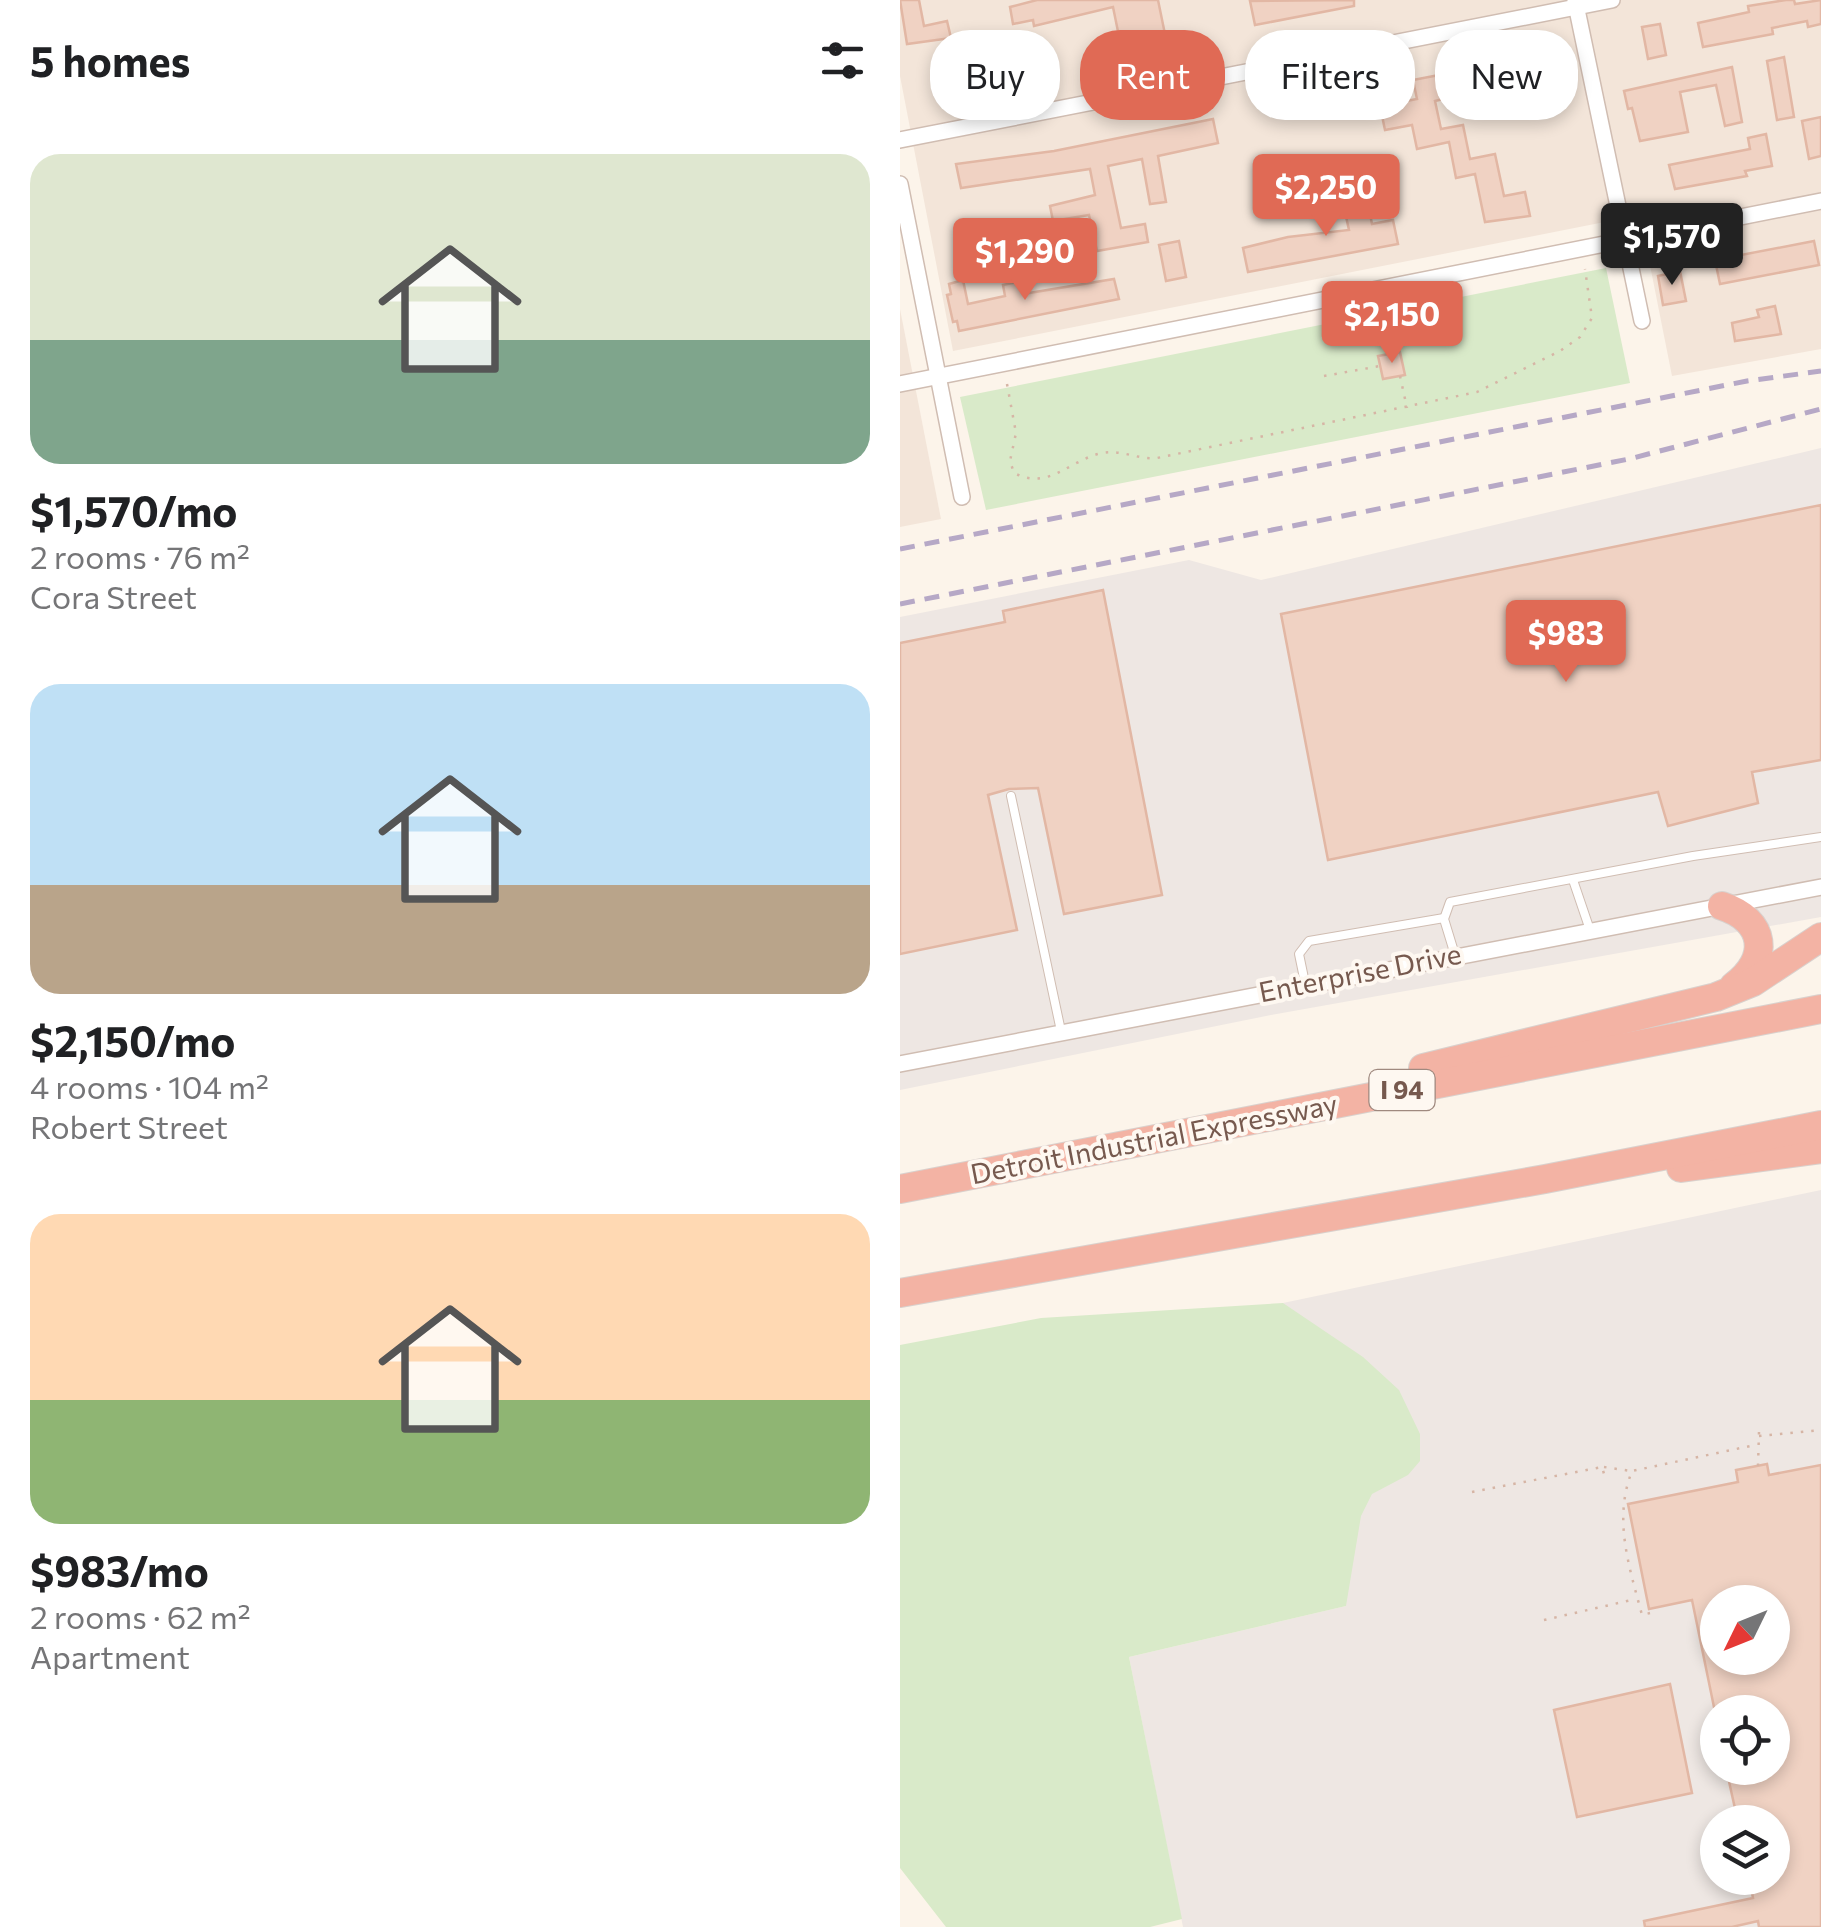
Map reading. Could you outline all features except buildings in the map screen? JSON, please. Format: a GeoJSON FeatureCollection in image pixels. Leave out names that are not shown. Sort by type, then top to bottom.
{"type":"FeatureCollection","features":[{"type":"Feature","properties":{"kind":"highway"},"geometry":{"type":"LineString","coordinates":[[1716,997],[1748,973],[1758,945],[1750,922],[1737,911],[1722,906]]}},
{"type":"Feature","properties":{"kind":"highway"},"geometry":{"type":"LineString","coordinates":[[984,1172],[1716,997],[1753,982],[1821,937]]}},
{"type":"Feature","properties":{"kind":"highway","name":"Detroit Industrial Expressway"},"geometry":{"type":"LineString","coordinates":[[900,1189],[1821,1008]]}},
{"type":"Feature","properties":{"kind":"highway"},"geometry":{"type":"LineString","coordinates":[[900,1293],[1821,1125]]}},
{"type":"Feature","properties":{"kind":"highway"},"geometry":{"type":"LineString","coordinates":[[1544,1178],[1728,1164],[1821,1149]]}},
{"type":"Feature","properties":{"kind":"street"},"geometry":{"type":"LineString","coordinates":[[900,140],[1576,4],[1612,0]]}},
{"type":"Feature","properties":{"kind":"street"},"geometry":{"type":"LineString","coordinates":[[1576,4],[1642,321]]}},
{"type":"Feature","properties":{"kind":"street"},"geometry":{"type":"LineString","coordinates":[[900,184],[962,497]]}},
{"type":"Feature","properties":{"kind":"street"},"geometry":{"type":"LineString","coordinates":[[900,384],[1821,201]]}},
{"type":"Feature","properties":{"kind":"street","name":"Enterprise Drive"},"geometry":{"type":"LineString","coordinates":[[900,1064],[1305,983],[1821,887]]}},
{"type":"Feature","properties":{"kind":"lane"},"geometry":{"type":"LineString","coordinates":[[1011,796],[1060,1031]]}},
{"type":"Feature","properties":{"kind":"lane"},"geometry":{"type":"LineString","coordinates":[[1455,956],[1444,918],[1450,902],[1693,856],[1821,837]]}},
{"type":"Feature","properties":{"kind":"lane"},"geometry":{"type":"LineString","coordinates":[[1573,880],[1590,930]]}},
{"type":"Feature","properties":{"kind":"lane"},"geometry":{"type":"LineString","coordinates":[[1305,983],[1299,954],[1310,941],[1444,918]]}},
{"type":"Feature","properties":{"kind":"path"},"geometry":{"type":"LineString","coordinates":[[1007,384],[1016,433],[1010,461],[1014,473],[1027,480],[1050,478],[1104,452],[1157,458],[1408,410],[1477,392],[1580,337],[1592,318],[1585,270]]}},
{"type":"Feature","properties":{"kind":"path"},"geometry":{"type":"LineString","coordinates":[[1385,307],[1395,353]]}},
{"type":"Feature","properties":{"kind":"path"},"geometry":{"type":"LineString","coordinates":[[1324,376],[1380,366]]}},
{"type":"Feature","properties":{"kind":"path"},"geometry":{"type":"LineString","coordinates":[[1400,376],[1408,410]]}},
{"type":"Feature","properties":{"kind":"path"},"geometry":{"type":"LineString","coordinates":[[1758,1466],[1759,1434],[1821,1430]]}},
{"type":"Feature","properties":{"kind":"path"},"geometry":{"type":"LineString","coordinates":[[1472,1492],[1602,1467],[1632,1471],[1756,1446]]}},
{"type":"Feature","properties":{"kind":"path"},"geometry":{"type":"LineString","coordinates":[[1602,1467],[1604,1474]]}},
{"type":"Feature","properties":{"kind":"path"},"geometry":{"type":"LineString","coordinates":[[1632,1471],[1620,1510],[1642,1615],[1650,1613]]}},
{"type":"Feature","properties":{"kind":"path"},"geometry":{"type":"LineString","coordinates":[[1544,1620],[1638,1598]]}},
{"type":"Feature","properties":{"kind":"shaded area"},"geometry":{"type":"Polygon","coordinates":[[[900,0],[1821,0],[1821,349],[1672,376],[1640,215],[953,351],[900,76],[900,0]]]}},
{"type":"Feature","properties":{"kind":"shaded area"},"geometry":{"type":"Polygon","coordinates":[[[900,309],[941,519],[900,527],[900,309]]]}},
{"type":"Feature","properties":{"kind":"shaded area"},"geometry":{"type":"Polygon","coordinates":[[[1821,448],[1821,917],[1271,1015],[900,1090],[900,617],[1189,560],[1261,580],[1821,448]]]}},
{"type":"Feature","properties":{"kind":"shaded area"},"geometry":{"type":"Polygon","coordinates":[[[1821,1190],[1821,1927],[1183,1927],[1129,1657],[1346,1606],[1283,1303],[1821,1190]]]}},
{"type":"Feature","properties":{"kind":"green space"},"geometry":{"type":"Polygon","coordinates":[[[1606,268],[1630,383],[986,510],[960,397],[1606,268]]]}},
{"type":"Feature","properties":{"kind":"green space"},"geometry":{"type":"Polygon","coordinates":[[[1283,1303],[1363,1357],[1399,1390],[1420,1434],[1420,1461],[1408,1475],[1372,1494],[1361,1516],[1346,1606],[1129,1657],[1182,1919],[1150,1927],[946,1927],[900,1868],[900,1345],[1041,1318],[1283,1303]]]}},
{"type":"Feature","properties":{"kind":"railway"},"geometry":{"type":"LineString","coordinates":[[900,549],[1747,381],[1821,371]]}},
{"type":"Feature","properties":{"kind":"railway"},"geometry":{"type":"LineString","coordinates":[[900,604],[1629,459],[1821,409]]}}]}
